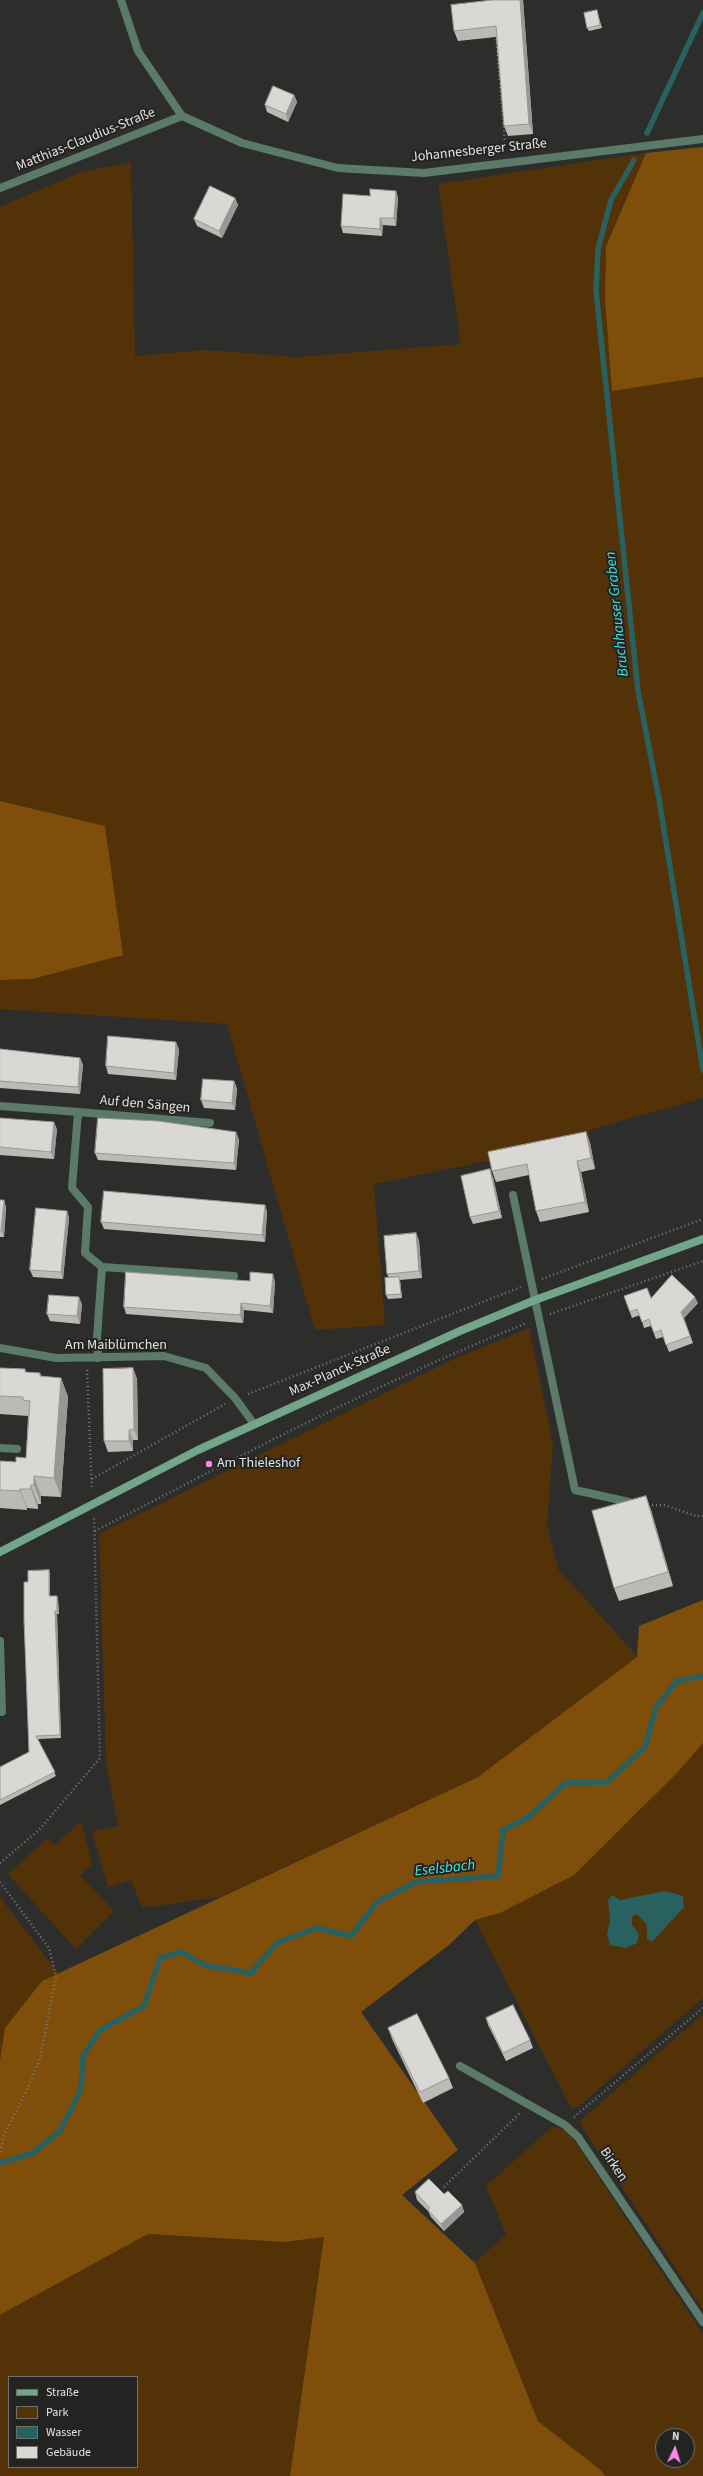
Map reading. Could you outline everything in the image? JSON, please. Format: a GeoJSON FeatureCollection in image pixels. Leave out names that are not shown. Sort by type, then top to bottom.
{"type":"FeatureCollection","features":[{"type":"Feature","properties":{"kind":"street"},"geometry":{"type":"LineString","coordinates":[[121,0],[138,51],[182,116]]}},
{"type":"Feature","properties":{"kind":"street","name":"Johannesberger Straße"},"geometry":{"type":"LineString","coordinates":[[182,116],[242,144],[338,168],[424,173],[703,139]]}},
{"type":"Feature","properties":{"kind":"street","name":"Matthias-Claudius-Straße"},"geometry":{"type":"LineString","coordinates":[[0,188],[182,116]]}},
{"type":"Feature","properties":{"kind":"street","name":"Auf den Sängen"},"geometry":{"type":"LineString","coordinates":[[0,1106],[210,1123]]}},
{"type":"Feature","properties":{"kind":"street","name":"Auf den Sängen"},"geometry":{"type":"LineString","coordinates":[[78,1112],[72,1188],[88,1207],[85,1253],[102,1267]]}},
{"type":"Feature","properties":{"kind":"street"},"geometry":{"type":"LineString","coordinates":[[513,1195],[575,1490],[629,1502]]}},
{"type":"Feature","properties":{"kind":"street","name":"Max-Planck-Straße"},"geometry":{"type":"LineString","coordinates":[[0,1552],[198,1450],[460,1331],[535,1300],[703,1239]]}},
{"type":"Feature","properties":{"kind":"street"},"geometry":{"type":"LineString","coordinates":[[98,1358],[97,1338],[102,1267],[234,1276]]}},
{"type":"Feature","properties":{"kind":"street","name":"Am Maiblümchen"},"geometry":{"type":"LineString","coordinates":[[0,1348],[56,1358],[87,1359],[164,1356],[206,1368],[235,1398],[254,1424]]}},
{"type":"Feature","properties":{"kind":"street"},"geometry":{"type":"LineString","coordinates":[[0,1448],[17,1449]]}},
{"type":"Feature","properties":{"kind":"street"},"geometry":{"type":"LineString","coordinates":[[0,1641],[2,1712],[0,1712]]}},
{"type":"Feature","properties":{"kind":"street","name":"Birken"},"geometry":{"type":"LineString","coordinates":[[460,2066],[527,2106],[565,2125],[578,2137],[703,2322]]}},
{"type":"Feature","properties":{"kind":"path"},"geometry":{"type":"LineString","coordinates":[[496,30],[505,144]]}},
{"type":"Feature","properties":{"kind":"path"},"geometry":{"type":"LineString","coordinates":[[92,1480],[235,1398],[276,1384],[531,1283],[703,1219]]}},
{"type":"Feature","properties":{"kind":"path"},"geometry":{"type":"LineString","coordinates":[[95,1531],[287,1432],[487,1339],[539,1318],[703,1260]]}},
{"type":"Feature","properties":{"kind":"path"},"geometry":{"type":"LineString","coordinates":[[0,1862],[40,1829],[100,1758],[95,1531],[87,1359]]}},
{"type":"Feature","properties":{"kind":"path"},"geometry":{"type":"LineString","coordinates":[[629,1502],[639,1505],[664,1504],[696,1516],[703,1516]]}},
{"type":"Feature","properties":{"kind":"path"},"geometry":{"type":"LineString","coordinates":[[0,1882],[48,1948],[56,1977],[40,2059],[25,2094],[5,2133],[0,2152]]}},
{"type":"Feature","properties":{"kind":"path"},"geometry":{"type":"LineString","coordinates":[[565,2125],[703,2008]]}},
{"type":"Feature","properties":{"kind":"path"},"geometry":{"type":"LineString","coordinates":[[444,2187],[527,2106]]}},
{"type":"Feature","properties":{"kind":"green space"},"geometry":{"type":"Polygon","coordinates":[[[646,153],[606,246],[612,390],[703,377],[703,1098],[589,1130],[590,1140],[374,1184],[385,1325],[315,1330],[227,1024],[0,1009],[0,980],[32,979],[105,826],[0,801],[0,207],[81,172],[131,162],[135,356],[205,350],[297,357],[461,344],[438,184],[646,153]]]}},
{"type":"Feature","properties":{"kind":"green space"},"geometry":{"type":"Polygon","coordinates":[[[529,1328],[553,1443],[547,1525],[558,1569],[638,1657],[478,1777],[220,1897],[142,1908],[131,1880],[108,1887],[92,1832],[118,1826],[106,1762],[99,1534],[450,1361],[529,1328]]]}},
{"type":"Feature","properties":{"kind":"green space"},"geometry":{"type":"Polygon","coordinates":[[[703,1743],[703,1998],[578,2107],[571,2108],[475,1920],[500,1913],[632,1819],[703,1743]]]}},
{"type":"Feature","properties":{"kind":"green space"},"geometry":{"type":"Polygon","coordinates":[[[81,1821],[92,1864],[80,1875],[114,1911],[76,1949],[8,1874],[47,1839],[55,1845],[81,1821]]]}},
{"type":"Feature","properties":{"kind":"green space"},"geometry":{"type":"Polygon","coordinates":[[[0,1897],[58,1973],[42,1981],[0,2061],[0,1897]]]}},
{"type":"Feature","properties":{"kind":"green space"},"geometry":{"type":"Polygon","coordinates":[[[703,2014],[703,2310],[579,2122],[703,2014]]]}},
{"type":"Feature","properties":{"kind":"green space"},"geometry":{"type":"Polygon","coordinates":[[[552,2127],[568,2131],[703,2334],[703,2476],[605,2476],[602,2471],[538,2421],[475,2263],[506,2234],[486,2186],[552,2127]]]}},
{"type":"Feature","properties":{"kind":"green space"},"geometry":{"type":"Polygon","coordinates":[[[148,2234],[284,2242],[324,2237],[290,2476],[0,2476],[0,2315],[148,2234]]]}},
{"type":"Feature","properties":{"kind":"shaded area"},"geometry":{"type":"Polygon","coordinates":[[[703,147],[703,377],[612,391],[605,299],[606,246],[646,153],[703,147]]]}},
{"type":"Feature","properties":{"kind":"shaded area"},"geometry":{"type":"Polygon","coordinates":[[[0,801],[105,826],[123,955],[32,979],[0,980],[0,801]]]}},
{"type":"Feature","properties":{"kind":"shaded area"},"geometry":{"type":"Polygon","coordinates":[[[703,1600],[703,1743],[677,1773],[574,1875],[500,1913],[475,1920],[449,1945],[361,2012],[458,2150],[402,2195],[475,2263],[538,2421],[602,2471],[605,2476],[290,2476],[324,2237],[284,2242],[148,2234],[0,2315],[0,2061],[5,2028],[42,1981],[478,1777],[637,1657],[639,1626],[703,1600]]]}},
{"type":"Feature","properties":{"kind":"water"},"geometry":{"type":"Polygon","coordinates":[[[666,1891],[683,1896],[684,1907],[652,1942],[647,1939],[647,1925],[637,1914],[632,1917],[632,1925],[639,1934],[637,1943],[626,1948],[610,1945],[607,1934],[610,1920],[608,1900],[612,1895],[620,1900],[666,1891]]]}},
{"type":"Feature","properties":{"kind":"building"},"geometry":{"type":"Polygon","coordinates":[[[493,0],[520,0],[529,124],[504,126],[496,26],[454,31],[451,5],[493,0]]]}},
{"type":"Feature","properties":{"kind":"building"},"geometry":{"type":"Polygon","coordinates":[[[597,10],[600,25],[587,28],[584,13],[597,10]]]}},
{"type":"Feature","properties":{"kind":"building"},"geometry":{"type":"Polygon","coordinates":[[[273,86],[294,95],[286,114],[265,105],[273,86]]]}},
{"type":"Feature","properties":{"kind":"building"},"geometry":{"type":"Polygon","coordinates":[[[210,186],[235,198],[219,231],[194,219],[210,186]]]}},
{"type":"Feature","properties":{"kind":"building"},"geometry":{"type":"Polygon","coordinates":[[[370,189],[396,191],[394,218],[380,218],[380,229],[341,226],[343,194],[370,196],[370,189]]]}},
{"type":"Feature","properties":{"kind":"building"},"geometry":{"type":"Polygon","coordinates":[[[108,1036],[176,1042],[174,1073],[106,1066],[108,1036]]]}},
{"type":"Feature","properties":{"kind":"building"},"geometry":{"type":"Polygon","coordinates":[[[0,1049],[80,1058],[78,1087],[0,1081],[0,1049]]]}},
{"type":"Feature","properties":{"kind":"building"},"geometry":{"type":"Polygon","coordinates":[[[203,1079],[234,1081],[232,1103],[201,1100],[203,1079]]]}},
{"type":"Feature","properties":{"kind":"building"},"geometry":{"type":"Polygon","coordinates":[[[0,1118],[54,1122],[51,1152],[0,1147],[0,1118]]]}},
{"type":"Feature","properties":{"kind":"building"},"geometry":{"type":"Polygon","coordinates":[[[98,1118],[158,1121],[236,1132],[234,1163],[95,1153],[98,1118]]]}},
{"type":"Feature","properties":{"kind":"building"},"geometry":{"type":"Polygon","coordinates":[[[586,1132],[591,1158],[577,1161],[585,1202],[536,1211],[527,1164],[492,1171],[488,1152],[586,1132]]]}},
{"type":"Feature","properties":{"kind":"building"},"geometry":{"type":"Polygon","coordinates":[[[490,1169],[499,1211],[470,1217],[461,1176],[490,1169]]]}},
{"type":"Feature","properties":{"kind":"building"},"geometry":{"type":"Polygon","coordinates":[[[104,1191],[265,1205],[262,1235],[101,1222],[104,1191]]]}},
{"type":"Feature","properties":{"kind":"building"},"geometry":{"type":"Polygon","coordinates":[[[0,1200],[4,1200],[1,1230],[0,1230],[0,1200]]]}},
{"type":"Feature","properties":{"kind":"building"},"geometry":{"type":"Polygon","coordinates":[[[36,1208],[67,1211],[61,1272],[30,1270],[36,1208]]]}},
{"type":"Feature","properties":{"kind":"building"},"geometry":{"type":"Polygon","coordinates":[[[416,1233],[419,1271],[387,1274],[384,1236],[416,1233]]]}},
{"type":"Feature","properties":{"kind":"building"},"geometry":{"type":"Polygon","coordinates":[[[126,1272],[250,1281],[250,1272],[273,1274],[270,1306],[241,1303],[240,1315],[124,1307],[126,1272]]]}},
{"type":"Feature","properties":{"kind":"building"},"geometry":{"type":"Polygon","coordinates":[[[672,1275],[695,1297],[681,1312],[690,1336],[666,1345],[661,1330],[654,1333],[649,1319],[642,1322],[637,1309],[630,1312],[624,1296],[647,1288],[651,1298],[672,1275]]]}},
{"type":"Feature","properties":{"kind":"building"},"geometry":{"type":"Polygon","coordinates":[[[399,1277],[401,1294],[386,1295],[385,1278],[399,1277]]]}},
{"type":"Feature","properties":{"kind":"building"},"geometry":{"type":"Polygon","coordinates":[[[49,1295],[79,1297],[77,1316],[47,1314],[49,1295]]]}},
{"type":"Feature","properties":{"kind":"building"},"geometry":{"type":"Polygon","coordinates":[[[0,1368],[25,1369],[25,1372],[40,1373],[40,1376],[61,1378],[54,1478],[34,1476],[34,1485],[31,1485],[31,1489],[20,1489],[20,1491],[0,1490],[0,1461],[16,1462],[16,1457],[26,1458],[30,1401],[23,1400],[23,1397],[0,1396],[0,1368]]]}},
{"type":"Feature","properties":{"kind":"building"},"geometry":{"type":"Polygon","coordinates":[[[133,1368],[134,1429],[129,1430],[129,1441],[104,1441],[103,1369],[133,1368]]]}},
{"type":"Feature","properties":{"kind":"building"},"geometry":{"type":"Polygon","coordinates":[[[646,1496],[668,1572],[614,1588],[592,1511],[646,1496]]]}},
{"type":"Feature","properties":{"kind":"building"},"geometry":{"type":"Polygon","coordinates":[[[49,1570],[49,1596],[57,1596],[57,1611],[55,1611],[60,1735],[36,1736],[55,1772],[0,1800],[0,1767],[29,1752],[24,1582],[28,1582],[28,1571],[49,1570]]]}},
{"type":"Feature","properties":{"kind":"building"},"geometry":{"type":"Polygon","coordinates":[[[513,2005],[530,2040],[503,2053],[486,2018],[513,2005]]]}},
{"type":"Feature","properties":{"kind":"building"},"geometry":{"type":"Polygon","coordinates":[[[417,2014],[449,2078],[420,2092],[388,2028],[417,2014]]]}},
{"type":"Feature","properties":{"kind":"building"},"geometry":{"type":"Polygon","coordinates":[[[429,2179],[444,2194],[448,2191],[462,2205],[441,2224],[428,2210],[430,2208],[415,2192],[429,2179]]]}},
{"type":"Feature","properties":{"kind":"waterway","name":"Bruchhauser Graben"},"geometry":{"type":"LineString","coordinates":[[647,133],[703,13]]}},
{"type":"Feature","properties":{"kind":"waterway","name":"Bruchhauser Graben"},"geometry":{"type":"LineString","coordinates":[[634,160],[611,200],[598,249],[596,291],[638,691],[659,799],[703,1070]]}},
{"type":"Feature","properties":{"kind":"waterway","name":"Eselsbach"},"geometry":{"type":"LineString","coordinates":[[0,2163],[33,2153],[60,2131],[81,2089],[83,2056],[100,2030],[144,2006],[160,1958],[182,1952],[204,1965],[251,1973],[277,1943],[316,1928],[351,1936],[377,1902],[416,1882],[498,1876],[503,1830],[530,1816],[565,1783],[607,1782],[645,1747],[656,1707],[677,1681],[703,1676]]}},
{"type":"Feature","properties":{"kind":"place","name":"Am Thieleshof"},"geometry":{"type":"Point","coordinates":[209,1464]}}]}
